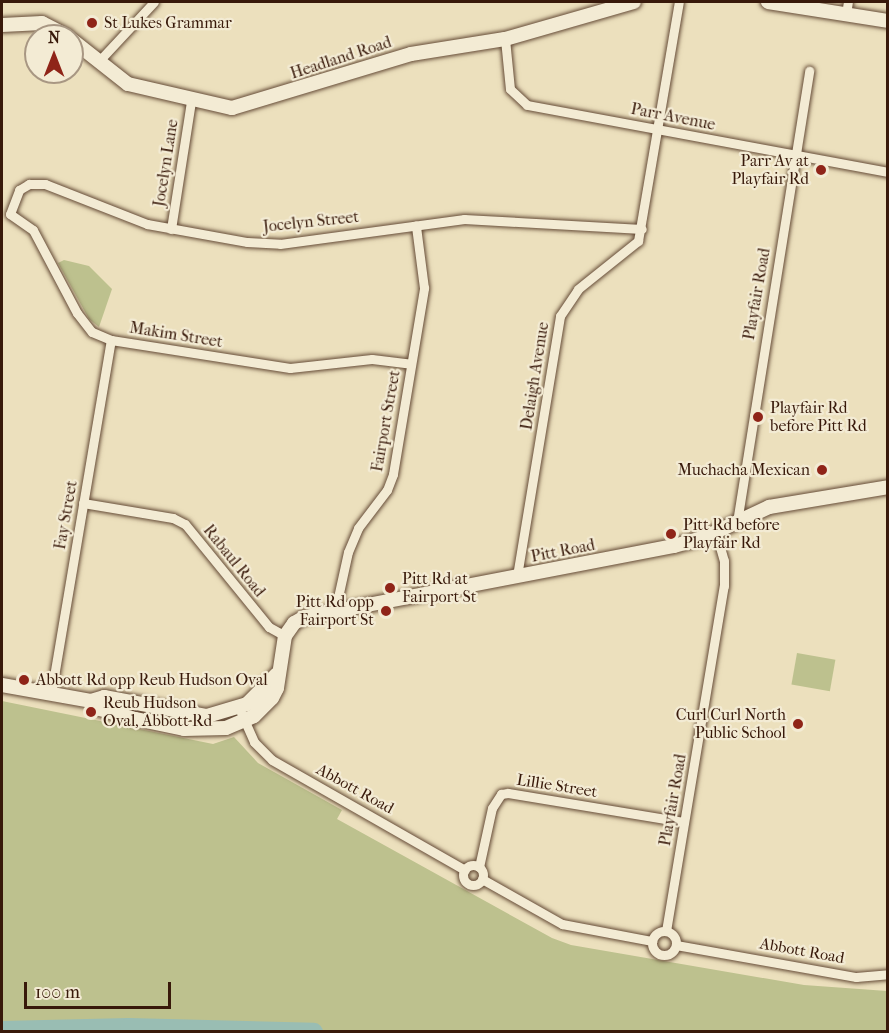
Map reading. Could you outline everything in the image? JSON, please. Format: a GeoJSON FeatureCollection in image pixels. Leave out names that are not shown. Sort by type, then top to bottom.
{"type":"FeatureCollection","features":[{"type":"Feature","properties":{"kind":"main road","name":"Headland Road"},"geometry":{"type":"LineString","coordinates":[[84,50],[128,84],[191,101],[241,107],[411,54],[505,39],[634,2]]}},
{"type":"Feature","properties":{"kind":"main road"},"geometry":{"type":"LineString","coordinates":[[768,2],[847,8],[888,21]]}},
{"type":"Feature","properties":{"kind":"main road"},"geometry":{"type":"LineString","coordinates":[[2,25],[44,24]]}},
{"type":"Feature","properties":{"kind":"main road","name":"Pitt Road"},"geometry":{"type":"LineString","coordinates":[[285,636],[299,620],[335,611],[674,546],[716,533],[769,507],[888,487]]}},
{"type":"Feature","properties":{"kind":"main road"},"geometry":{"type":"LineString","coordinates":[[91,701],[100,709],[184,729],[226,729],[244,722],[272,698],[277,688],[277,674],[285,636]]}},
{"type":"Feature","properties":{"kind":"main road"},"geometry":{"type":"LineString","coordinates":[[2,685],[91,701],[104,697],[207,716],[239,708],[277,674]]}},
{"type":"Feature","properties":{"kind":"street"},"geometry":{"type":"LineString","coordinates":[[98,62],[154,2]]}},
{"type":"Feature","properties":{"kind":"street","name":"Delaigh Avenue"},"geometry":{"type":"LineString","coordinates":[[517,576],[560,316],[578,289],[627,253],[642,229],[679,2]]}},
{"type":"Feature","properties":{"kind":"street","name":"Parr Avenue"},"geometry":{"type":"LineString","coordinates":[[505,39],[508,82],[520,102],[888,172]]}},
{"type":"Feature","properties":{"kind":"street","name":"Playfair Road"},"geometry":{"type":"LineString","coordinates":[[737,522],[809,71]]}},
{"type":"Feature","properties":{"kind":"street","name":"Jocelyn Lane"},"geometry":{"type":"LineString","coordinates":[[171,229],[191,101]]}},
{"type":"Feature","properties":{"kind":"street","name":"Jocelyn Street"},"geometry":{"type":"LineString","coordinates":[[6,216],[19,190],[29,184],[45,184],[147,224],[280,244],[464,219],[642,229]]}},
{"type":"Feature","properties":{"kind":"street","name":"Makim Street"},"geometry":{"type":"LineString","coordinates":[[6,216],[33,230],[78,313],[92,332],[111,340],[290,368],[372,359],[411,364]]}},
{"type":"Feature","properties":{"kind":"street","name":"Fairport Street"},"geometry":{"type":"LineString","coordinates":[[335,611],[354,536],[387,489],[393,474],[424,288],[416,226]]}},
{"type":"Feature","properties":{"kind":"street","name":"Fay Street"},"geometry":{"type":"LineString","coordinates":[[51,694],[111,340]]}},
{"type":"Feature","properties":{"kind":"street","name":"Rabaul Road"},"geometry":{"type":"LineString","coordinates":[[83,502],[173,518],[185,525],[269,627],[285,636]]}},
{"type":"Feature","properties":{"kind":"street","name":"Playfair Road"},"geometry":{"type":"LineString","coordinates":[[666,931],[724,586],[724,561],[716,533]]}},
{"type":"Feature","properties":{"kind":"street","name":"Abbott Road"},"geometry":{"type":"LineString","coordinates":[[239,708],[254,742],[272,760],[465,870],[468,884],[475,885],[482,879],[562,924],[651,941],[652,948],[662,955],[669,954],[676,945],[856,976],[888,974]]}},
{"type":"Feature","properties":{"kind":"street","name":"Lillie Street"},"geometry":{"type":"LineString","coordinates":[[479,867],[492,808],[501,794],[508,793],[684,822]]}},
{"type":"Feature","properties":{"kind":"street"},"geometry":{"type":"LineString","coordinates":[[465,870],[470,866],[479,867],[482,879]]}},
{"type":"Feature","properties":{"kind":"street"},"geometry":{"type":"LineString","coordinates":[[651,941],[655,934],[666,931],[673,934],[676,945]]}},
{"type":"Feature","properties":{"kind":"green space"},"geometry":{"type":"Polygon","coordinates":[[[64,260],[89,266],[112,289],[99,327],[89,319],[58,263],[64,260]]]}},
{"type":"Feature","properties":{"kind":"green space"},"geometry":{"type":"Polygon","coordinates":[[[797,653],[835,660],[830,691],[791,685],[797,653]]]}},
{"type":"Feature","properties":{"kind":"green space"},"geometry":{"type":"Polygon","coordinates":[[[2,701],[213,744],[234,737],[258,763],[342,810],[337,819],[552,938],[571,945],[804,985],[887,991],[887,1031],[2,1031],[2,701]]]}},
{"type":"Feature","properties":{"kind":"waterway"},"geometry":{"type":"LineString","coordinates":[[2,1030],[129,1027],[314,1032]]}},
{"type":"Feature","properties":{"kind":"place","name":"St Lukes Grammar"},"geometry":{"type":"Point","coordinates":[92,23]}},
{"type":"Feature","properties":{"kind":"place","name":"Parr Av at Playfair Rd"},"geometry":{"type":"Point","coordinates":[821,170]}},
{"type":"Feature","properties":{"kind":"place","name":"Playfair Rd before Pitt Rd"},"geometry":{"type":"Point","coordinates":[758,417]}},
{"type":"Feature","properties":{"kind":"place","name":"Muchacha Mexican"},"geometry":{"type":"Point","coordinates":[822,470]}},
{"type":"Feature","properties":{"kind":"place","name":"Pitt Rd before Playfair Rd"},"geometry":{"type":"Point","coordinates":[671,534]}},
{"type":"Feature","properties":{"kind":"place","name":"Pitt Rd at Fairport St"},"geometry":{"type":"Point","coordinates":[390,588]}},
{"type":"Feature","properties":{"kind":"place","name":"Pitt Rd opp Fairport St"},"geometry":{"type":"Point","coordinates":[386,611]}},
{"type":"Feature","properties":{"kind":"place","name":"Abbott Rd opp Reub Hudson Oval"},"geometry":{"type":"Point","coordinates":[24,680]}},
{"type":"Feature","properties":{"kind":"place","name":"Reub Hudson Oval, Abbott Rd"},"geometry":{"type":"Point","coordinates":[91,712]}},
{"type":"Feature","properties":{"kind":"place","name":"Curl Curl North Public School"},"geometry":{"type":"Point","coordinates":[798,724]}}]}
